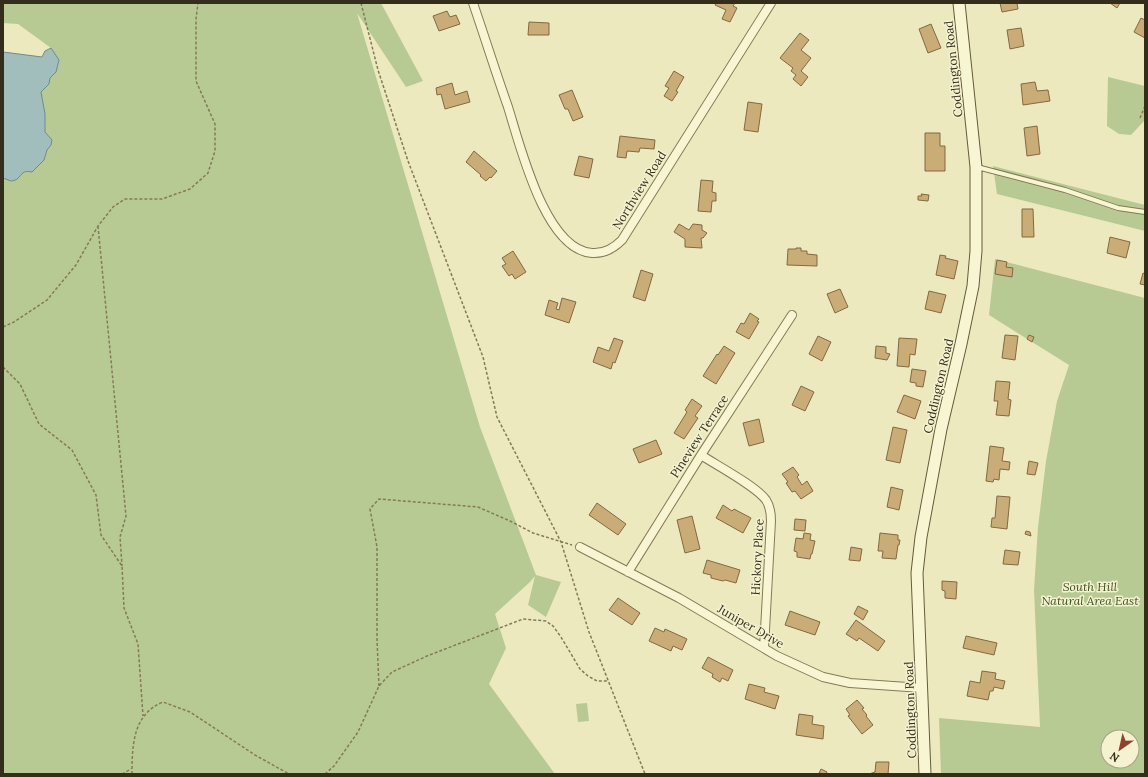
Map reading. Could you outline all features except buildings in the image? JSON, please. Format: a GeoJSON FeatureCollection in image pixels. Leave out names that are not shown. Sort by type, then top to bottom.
{"type":"FeatureCollection","features":[{"type":"Feature","properties":{"kind":"street","name":"Northview Road"},"geometry":{"type":"LineString","coordinates":[[473,3],[528,169],[546,214],[557,231],[574,248],[581,251],[596,253],[610,249],[622,240],[771,3]]}},
{"type":"Feature","properties":{"kind":"street","name":"Coddington Road"},"geometry":{"type":"LineString","coordinates":[[925,774],[917,573],[921,537],[941,429],[973,286],[976,251],[976,167],[959,3]]}},
{"type":"Feature","properties":{"kind":"street","name":"Pineview Terrace"},"geometry":{"type":"LineString","coordinates":[[628,572],[701,455],[792,315]]}},
{"type":"Feature","properties":{"kind":"street","name":"Hickory Place"},"geometry":{"type":"LineString","coordinates":[[701,455],[754,489],[765,499],[769,506],[771,521],[764,648]]}},
{"type":"Feature","properties":{"kind":"street","name":"Juniper Drive"},"geometry":{"type":"LineString","coordinates":[[580,547],[679,598],[764,648],[823,676],[840,681],[922,688]]}},
{"type":"Feature","properties":{"kind":"lane"},"geometry":{"type":"LineString","coordinates":[[976,167],[1065,190],[1118,208],[1145,212]]}},
{"type":"Feature","properties":{"kind":"path"},"geometry":{"type":"LineString","coordinates":[[3,327],[14,322],[47,300],[76,265],[98,226],[113,207],[125,199],[162,198],[190,189],[208,173],[215,152],[215,124],[196,81],[196,19],[198,3]]}},
{"type":"Feature","properties":{"kind":"path"},"geometry":{"type":"LineString","coordinates":[[361,3],[378,70],[408,162],[483,357],[497,417],[561,542],[589,632],[645,774]]}},
{"type":"Feature","properties":{"kind":"path"},"geometry":{"type":"LineString","coordinates":[[1140,118],[1145,106]]}},
{"type":"Feature","properties":{"kind":"path"},"geometry":{"type":"LineString","coordinates":[[98,226],[126,516],[120,537],[124,608],[138,644],[143,716]]}},
{"type":"Feature","properties":{"kind":"path"},"geometry":{"type":"LineString","coordinates":[[3,367],[20,384],[39,424],[72,450],[96,495],[101,535],[122,566]]}},
{"type":"Feature","properties":{"kind":"path"},"geometry":{"type":"LineString","coordinates":[[379,686],[377,640],[377,547],[370,509],[379,499],[478,507],[533,533],[580,547]]}},
{"type":"Feature","properties":{"kind":"path"},"geometry":{"type":"LineString","coordinates":[[325,774],[334,766],[358,732],[379,686],[392,672],[427,656],[523,619],[546,621],[553,626],[580,669],[588,676],[597,680],[608,681]]}},
{"type":"Feature","properties":{"kind":"path"},"geometry":{"type":"LineString","coordinates":[[132,774],[133,740],[143,716],[153,706],[163,702],[190,712],[255,755],[289,774]]}},
{"type":"Feature","properties":{"kind":"path"},"geometry":{"type":"LineString","coordinates":[[122,774],[132,769]]}},
{"type":"Feature","properties":{"kind":"green space"},"geometry":{"type":"Polygon","coordinates":[[[3,3],[381,3],[423,81],[406,87],[357,13],[480,427],[536,575],[561,582],[546,617],[528,605],[535,576],[495,614],[506,648],[489,684],[555,774],[3,774],[3,178],[11,181],[16,180],[24,172],[32,172],[44,160],[52,140],[45,132],[45,114],[41,92],[49,84],[50,78],[56,72],[59,60],[51,48],[18,24],[3,23],[3,3]]]}},
{"type":"Feature","properties":{"kind":"green space"},"geometry":{"type":"Polygon","coordinates":[[[1108,77],[1145,86],[1145,120],[1131,135],[1119,134],[1107,126],[1108,77]]]}},
{"type":"Feature","properties":{"kind":"green space"},"geometry":{"type":"Polygon","coordinates":[[[993,166],[1145,205],[1145,231],[997,194],[993,166]]]}},
{"type":"Feature","properties":{"kind":"green space","name":"South Hill Natural Area East"},"geometry":{"type":"Polygon","coordinates":[[[995,259],[1145,298],[1145,774],[941,774],[939,718],[1040,727],[1034,590],[1038,527],[1046,461],[1057,401],[1069,365],[989,315],[995,259]]]}},
{"type":"Feature","properties":{"kind":"green space"},"geometry":{"type":"Polygon","coordinates":[[[587,703],[589,721],[578,722],[576,704],[587,703]]]}},
{"type":"Feature","properties":{"kind":"water"},"geometry":{"type":"Polygon","coordinates":[[[51,48],[59,60],[56,72],[50,78],[49,84],[41,92],[45,114],[45,132],[52,140],[51,145],[47,150],[44,160],[32,172],[24,172],[17,179],[11,181],[3,178],[3,52],[42,57],[45,51],[51,48]]]}}]}
